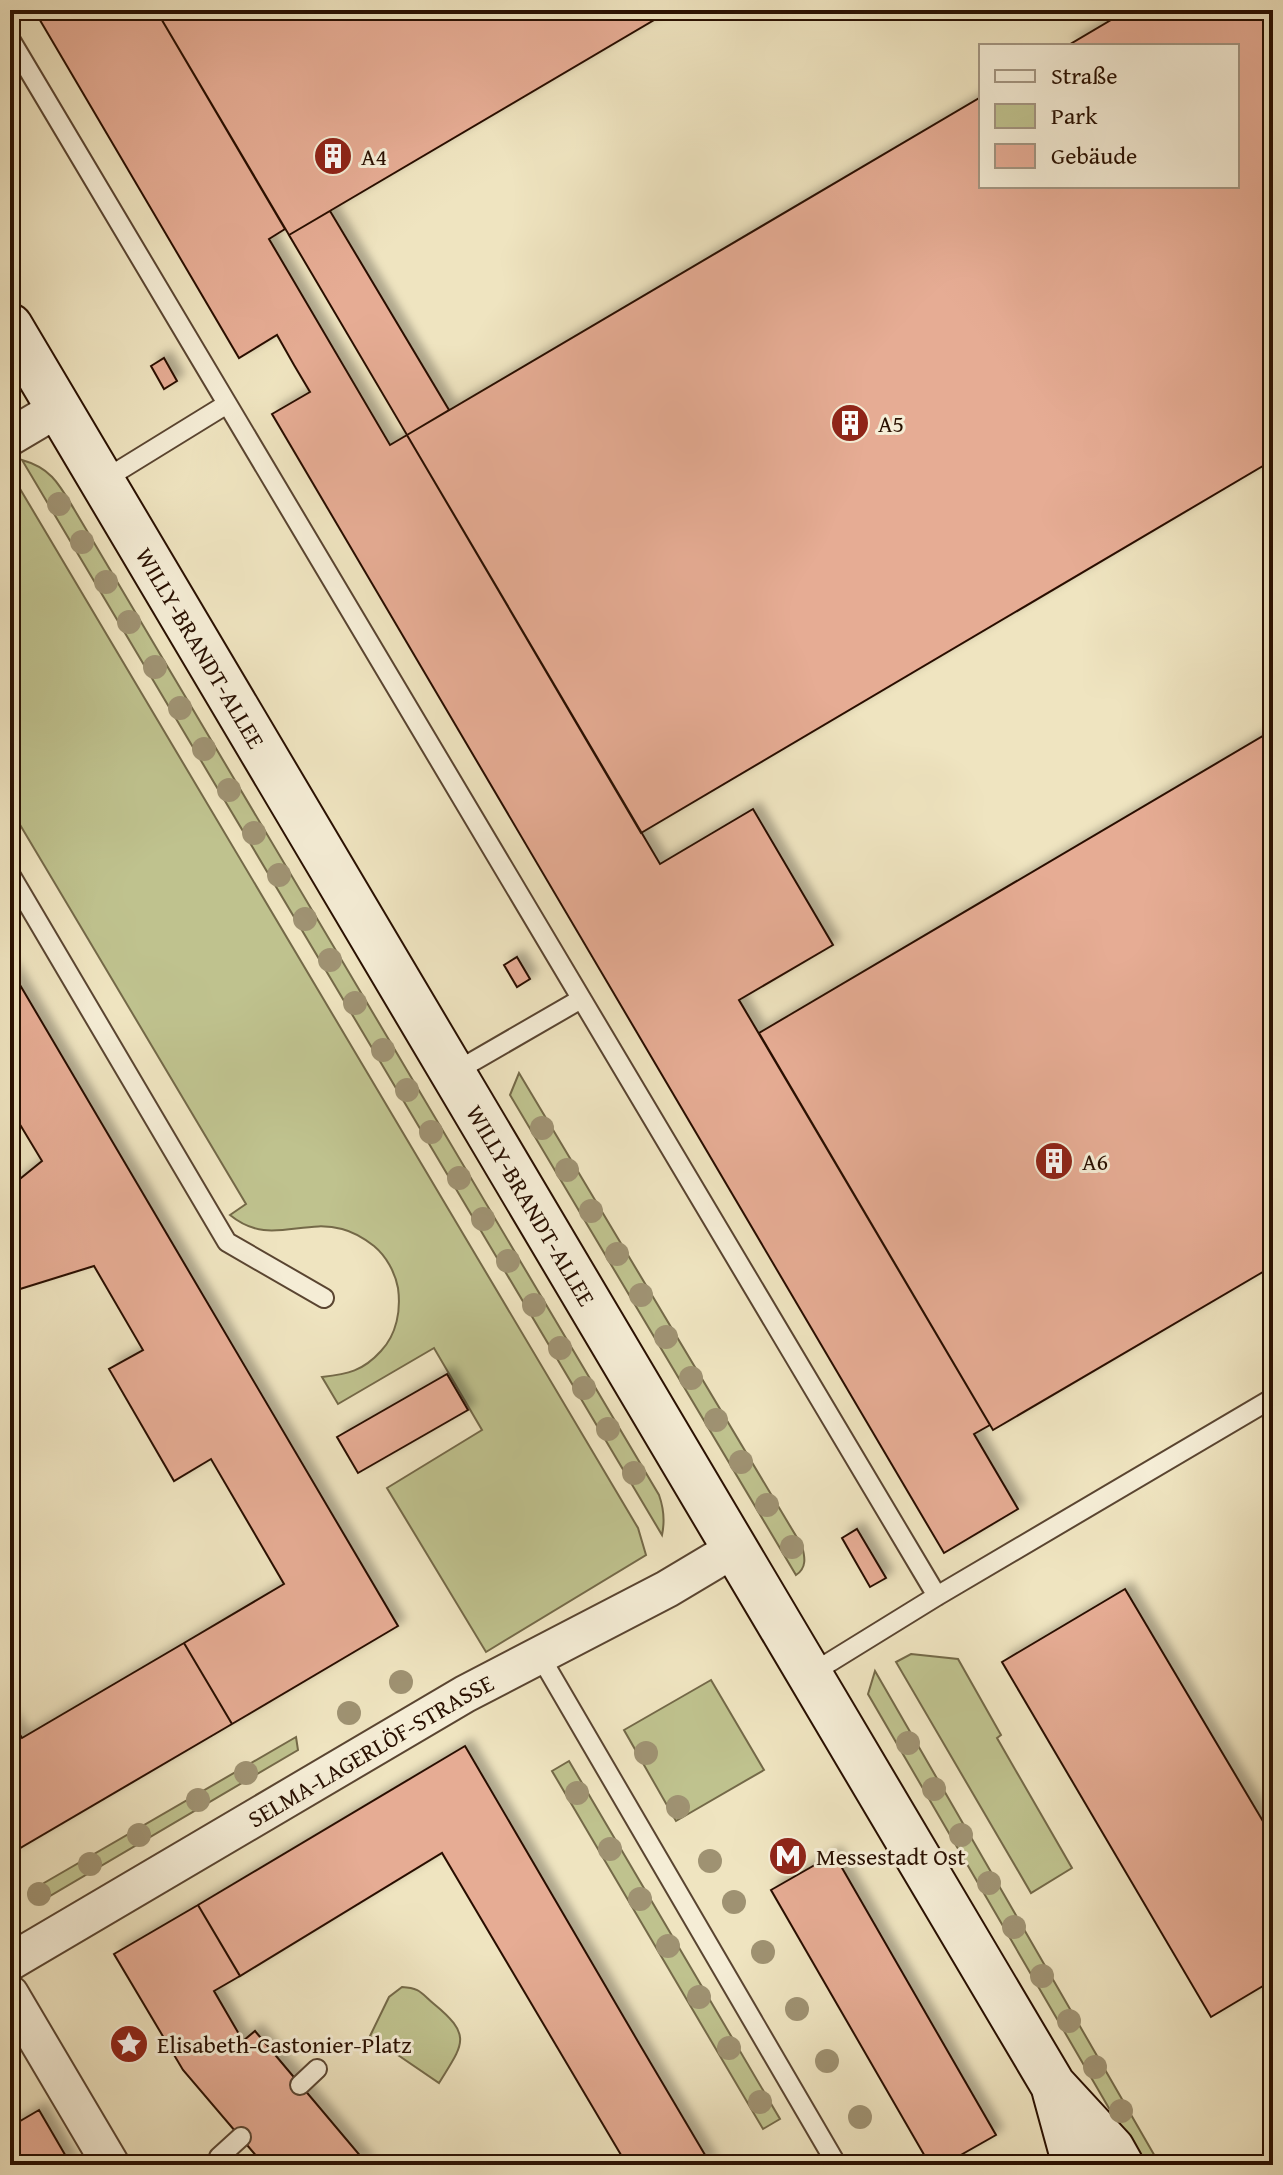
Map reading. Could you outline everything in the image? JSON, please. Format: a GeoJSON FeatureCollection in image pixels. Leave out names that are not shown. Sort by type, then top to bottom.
{"type":"FeatureCollection","features":[{"type":"Feature","properties":{"kind":"main road","name":"WILLY-BRANDT-ALLEE"},"geometry":{"type":"LineString","coordinates":[[10,326],[1053,2085],[1112,2149],[1121,2165]]}},
{"type":"Feature","properties":{"kind":"main road","name":"WILLY-BRANDT-ALLEE"},"geometry":{"type":"LineString","coordinates":[[1053,2085],[1075,2165]]}},
{"type":"Feature","properties":{"kind":"street"},"geometry":{"type":"LineString","coordinates":[[10,437],[59,408]]}},
{"type":"Feature","properties":{"kind":"street","name":"SELMA-LAGERLÖF-STRASSE"},"geometry":{"type":"LineString","coordinates":[[10,1962],[465,1694],[667,1589],[734,1549]]}},
{"type":"Feature","properties":{"kind":"street"},"geometry":{"type":"LineString","coordinates":[[10,1994],[111,2165]]}},
{"type":"Feature","properties":{"kind":"lane"},"geometry":{"type":"LineString","coordinates":[[10,39],[937,1596]]}},
{"type":"Feature","properties":{"kind":"lane"},"geometry":{"type":"LineString","coordinates":[[102,481],[227,404]]}},
{"type":"Feature","properties":{"kind":"lane"},"geometry":{"type":"LineString","coordinates":[[10,874],[227,1242],[324,1298]]}},
{"type":"Feature","properties":{"kind":"lane"},"geometry":{"type":"LineString","coordinates":[[453,1073],[581,999]]}},
{"type":"Feature","properties":{"kind":"lane"},"geometry":{"type":"LineString","coordinates":[[809,1675],[1273,1398]]}},
{"type":"Feature","properties":{"kind":"lane"},"geometry":{"type":"LineString","coordinates":[[540,1656],[837,2165]]}},
{"type":"Feature","properties":{"kind":"lane"},"geometry":{"type":"LineString","coordinates":[[300,2085],[317,2069]]}},
{"type":"Feature","properties":{"kind":"lane"},"geometry":{"type":"LineString","coordinates":[[219,2157],[241,2137]]}},
{"type":"Feature","properties":{"kind":"green space"},"geometry":{"type":"Polygon","coordinates":[[[22,460],[47,472],[74,509],[659,1495],[664,1515],[662,1535],[22,460]]]}},
{"type":"Feature","properties":{"kind":"green space"},"geometry":{"type":"Polygon","coordinates":[[[10,472],[638,1528],[646,1555],[486,1652],[387,1488],[482,1430],[434,1348],[338,1404],[322,1377],[361,1367],[381,1351],[391,1337],[397,1321],[399,1296],[389,1265],[374,1246],[346,1230],[313,1227],[272,1231],[244,1224],[230,1215],[246,1204],[10,808],[10,472]]]}},
{"type":"Feature","properties":{"kind":"green space"},"geometry":{"type":"Polygon","coordinates":[[[519,1073],[802,1546],[804,1566],[796,1575],[510,1095],[519,1073]]]}},
{"type":"Feature","properties":{"kind":"green space"},"geometry":{"type":"Polygon","coordinates":[[[911,1654],[958,1659],[1001,1735],[997,1738],[1072,1868],[1031,1893],[896,1662],[911,1654]]]}},
{"type":"Feature","properties":{"kind":"green space"},"geometry":{"type":"Polygon","coordinates":[[[875,1671],[1160,2165],[1142,2165],[868,1694],[875,1671]]]}},
{"type":"Feature","properties":{"kind":"green space"},"geometry":{"type":"Polygon","coordinates":[[[711,1680],[764,1770],[676,1821],[624,1730],[711,1680]]]}},
{"type":"Feature","properties":{"kind":"green space"},"geometry":{"type":"Polygon","coordinates":[[[296,1737],[298,1750],[38,1903],[37,1889],[44,1883],[296,1737]]]}},
{"type":"Feature","properties":{"kind":"green space"},"geometry":{"type":"Polygon","coordinates":[[[569,1761],[780,2119],[763,2129],[552,1771],[569,1761]]]}},
{"type":"Feature","properties":{"kind":"green space"},"geometry":{"type":"Polygon","coordinates":[[[402,1987],[423,1994],[455,2024],[459,2033],[460,2041],[454,2059],[439,2083],[370,2036],[389,1997],[402,1987]]]}},
{"type":"Feature","properties":{"kind":"building"},"geometry":{"type":"Polygon","coordinates":[[[34,10],[156,10],[285,229],[269,239],[390,445],[407,435],[660,864],[753,809],[833,945],[739,1000],[990,1425],[974,1434],[1018,1509],[944,1553],[272,414],[310,392],[277,335],[239,358],[34,10]]]}},
{"type":"Feature","properties":{"kind":"building","name":"A4"},"geometry":{"type":"Polygon","coordinates":[[[156,10],[671,10],[289,235],[156,10]]]}},
{"type":"Feature","properties":{"kind":"building","name":"A5"},"geometry":{"type":"Polygon","coordinates":[[[1128,10],[1273,10],[1273,460],[641,833],[407,435],[979,98],[979,188],[1239,188],[1239,44],[1070,44],[1128,10]]]}},
{"type":"Feature","properties":{"kind":"building"},"geometry":{"type":"Polygon","coordinates":[[[330,211],[449,410],[407,435],[289,235],[330,211]]]}},
{"type":"Feature","properties":{"kind":"building"},"geometry":{"type":"Polygon","coordinates":[[[164,358],[177,381],[164,389],[151,366],[164,358]]]}},
{"type":"Feature","properties":{"kind":"building","name":"A6"},"geometry":{"type":"Polygon","coordinates":[[[1273,730],[1273,1266],[993,1430],[759,1033],[1273,730]]]}},
{"type":"Feature","properties":{"kind":"building"},"geometry":{"type":"Polygon","coordinates":[[[517,957],[530,979],[517,987],[504,965],[517,957]]]}},
{"type":"Feature","properties":{"kind":"building"},"geometry":{"type":"Polygon","coordinates":[[[10,968],[398,1626],[232,1724],[184,1643],[284,1584],[211,1459],[174,1481],[109,1369],[143,1350],[94,1266],[20,1289],[10,1273],[10,1187],[42,1161],[10,1108],[10,968]]]}},
{"type":"Feature","properties":{"kind":"building"},"geometry":{"type":"Polygon","coordinates":[[[447,1374],[468,1410],[358,1473],[337,1437],[447,1374]]]}},
{"type":"Feature","properties":{"kind":"building"},"geometry":{"type":"Polygon","coordinates":[[[857,1529],[886,1578],[870,1587],[842,1538],[857,1529]]]}},
{"type":"Feature","properties":{"kind":"building"},"geometry":{"type":"Polygon","coordinates":[[[1125,1589],[1264,1823],[1273,1818],[1273,1980],[1211,2017],[1002,1662],[1125,1589]]]}},
{"type":"Feature","properties":{"kind":"building"},"geometry":{"type":"Polygon","coordinates":[[[184,1643],[232,1724],[10,1854],[10,1718],[22,1738],[184,1643]]]}},
{"type":"Feature","properties":{"kind":"building"},"geometry":{"type":"Polygon","coordinates":[[[465,1746],[711,2165],[627,2165],[442,1853],[240,1976],[198,1905],[465,1746]]]}},
{"type":"Feature","properties":{"kind":"building"},"geometry":{"type":"Polygon","coordinates":[[[834,1854],[996,2135],[943,2165],[930,2165],[771,1890],[834,1854]]]}},
{"type":"Feature","properties":{"kind":"building"},"geometry":{"type":"Polygon","coordinates":[[[198,1905],[240,1976],[214,1991],[243,2041],[255,2031],[368,2165],[264,2165],[183,2070],[114,1954],[198,1905]]]}},
{"type":"Feature","properties":{"kind":"building"},"geometry":{"type":"Polygon","coordinates":[[[39,2110],[71,2165],[10,2165],[10,2127],[39,2110]]]}},
{"type":"Feature","properties":{"kind":"place","name":"A4"},"geometry":{"type":"Point","coordinates":[333,156]}},
{"type":"Feature","properties":{"kind":"place","name":"A5"},"geometry":{"type":"Point","coordinates":[850,423]}},
{"type":"Feature","properties":{"kind":"place","name":"A6"},"geometry":{"type":"Point","coordinates":[1054,1161]}},
{"type":"Feature","properties":{"kind":"place","name":"Messestadt Ost"},"geometry":{"type":"Point","coordinates":[788,1856]}},
{"type":"Feature","properties":{"kind":"place","name":"Elisabeth-Castonier-Platz"},"geometry":{"type":"Point","coordinates":[129,2044]}}]}
